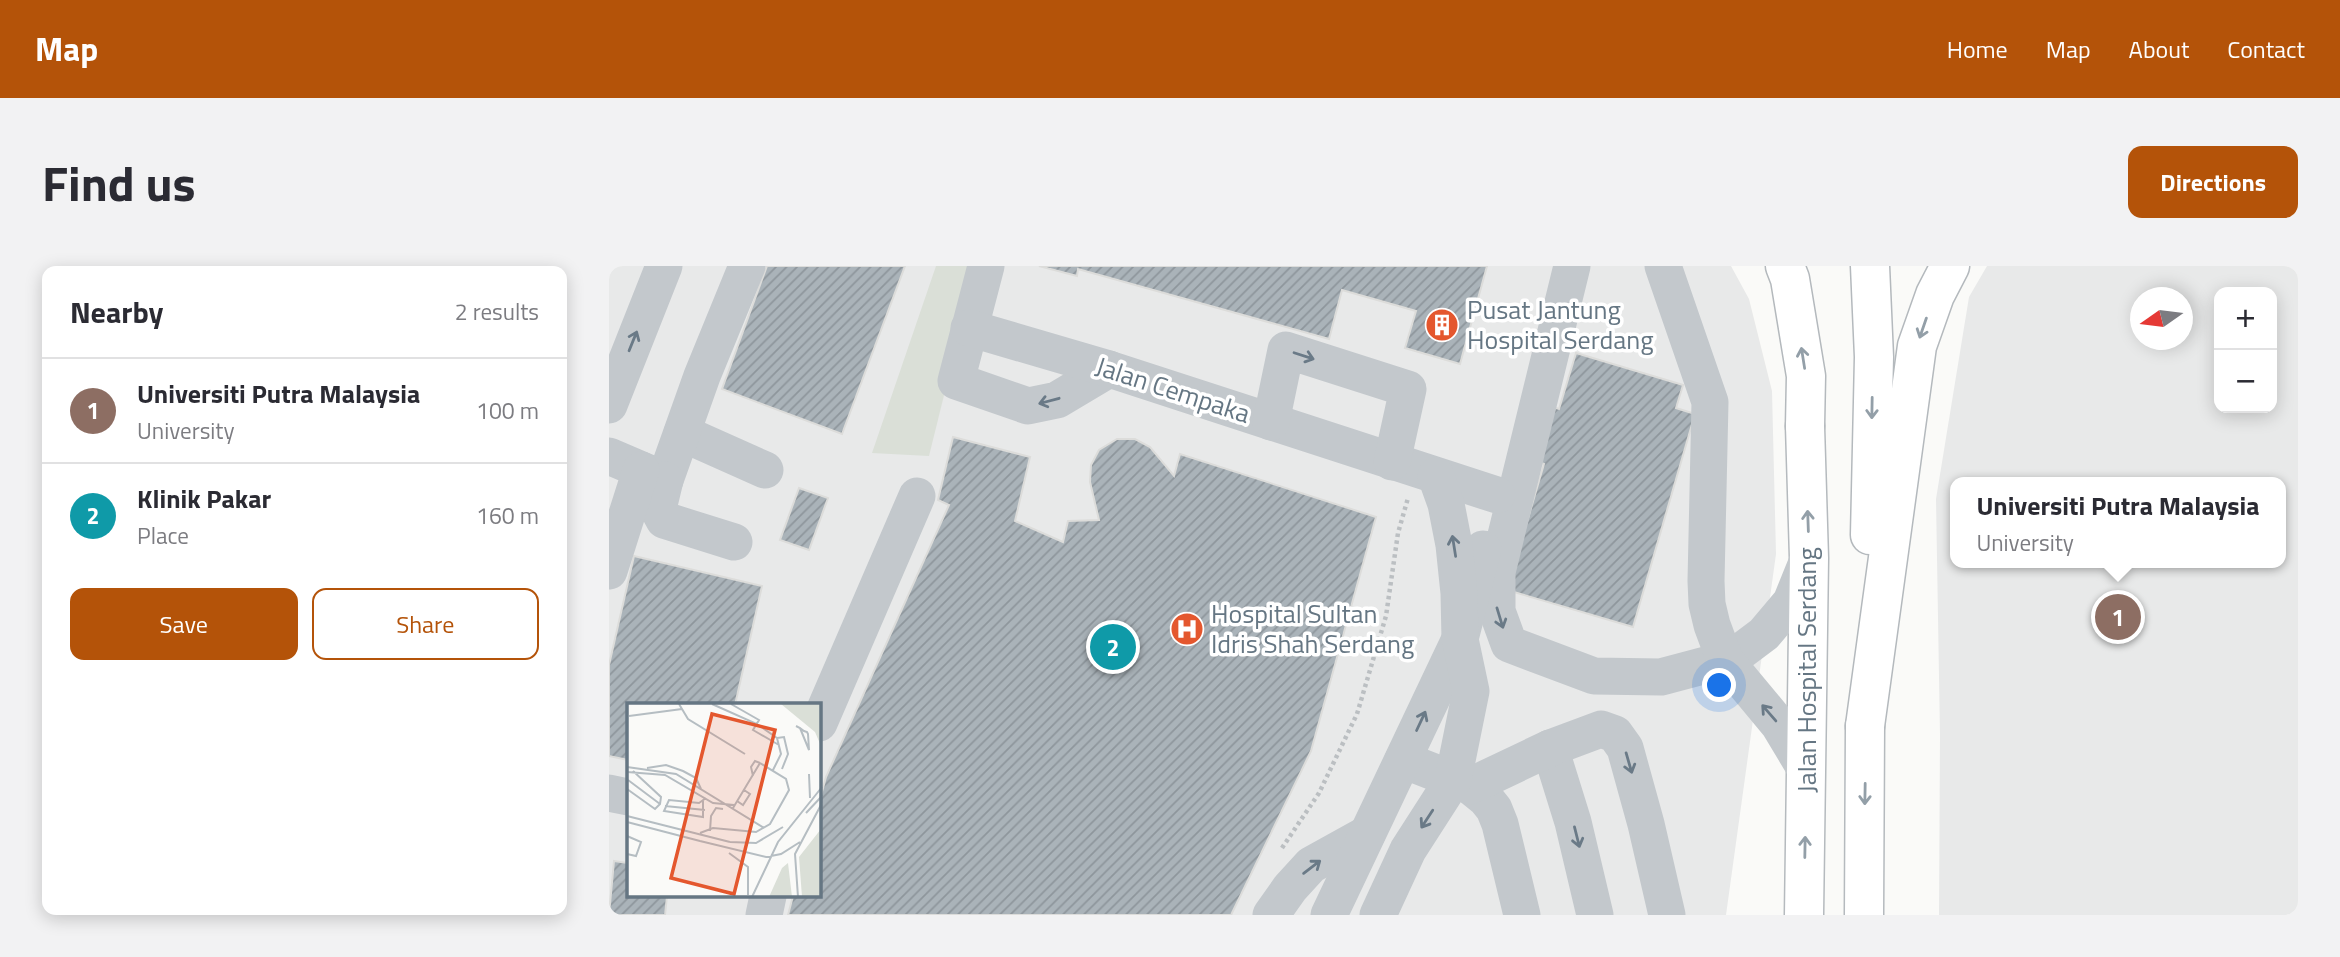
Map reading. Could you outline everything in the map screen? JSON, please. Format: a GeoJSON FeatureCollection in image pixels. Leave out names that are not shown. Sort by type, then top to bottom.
{"type":"FeatureCollection","features":[{"type":"Feature","properties":{"kind":"main road","name":"Jalan Hospital Serdang"},"geometry":{"type":"LineString","coordinates":[[1785,266],[1790,279],[1805,376],[1809,558],[1804,915]]}},
{"type":"Feature","properties":{"kind":"main road"},"geometry":{"type":"LineString","coordinates":[[1864,915],[1865,726],[1874,357],[1870,266]]}},
{"type":"Feature","properties":{"kind":"main road"},"geometry":{"type":"LineString","coordinates":[[1865,726],[1917,346],[1934,295],[1950,266]]}},
{"type":"Feature","properties":{"kind":"street"},"geometry":{"type":"LineString","coordinates":[[612,389],[664,266]]}},
{"type":"Feature","properties":{"kind":"street"},"geometry":{"type":"LineString","coordinates":[[609,572],[639,468],[682,433],[747,266]]}},
{"type":"Feature","properties":{"kind":"street"},"geometry":{"type":"LineString","coordinates":[[986,266],[956,381],[1028,406],[1057,400],[1109,369]]}},
{"type":"Feature","properties":{"kind":"street"},"geometry":{"type":"LineString","coordinates":[[1329,915],[1460,639],[1527,383],[1554,266]]}},
{"type":"Feature","properties":{"kind":"street"},"geometry":{"type":"LineString","coordinates":[[1572,266],[1497,572],[1497,611],[1509,644],[1594,676],[1661,677],[1725,660],[1764,635],[1791,602],[1809,558]]}},
{"type":"Feature","properties":{"kind":"street"},"geometry":{"type":"LineString","coordinates":[[1663,266],[1710,402],[1707,604],[1725,660],[1779,725],[1806,770]]}},
{"type":"Feature","properties":{"kind":"street","name":"Jalan Cempaka"},"geometry":{"type":"LineString","coordinates":[[969,328],[1109,369],[1497,495]]}},
{"type":"Feature","properties":{"kind":"street"},"geometry":{"type":"LineString","coordinates":[[1271,422],[1286,350],[1408,389],[1415,469],[1446,504],[1454,545],[1460,639],[1472,691],[1461,783]]}},
{"type":"Feature","properties":{"kind":"street"},"geometry":{"type":"LineString","coordinates":[[682,433],[765,470]]}},
{"type":"Feature","properties":{"kind":"street"},"geometry":{"type":"LineString","coordinates":[[639,468],[664,520],[734,542]]}},
{"type":"Feature","properties":{"kind":"street"},"geometry":{"type":"LineString","coordinates":[[821,718],[918,496]]}},
{"type":"Feature","properties":{"kind":"street"},"geometry":{"type":"LineString","coordinates":[[1707,604],[1728,617],[1747,621],[1785,609]]}},
{"type":"Feature","properties":{"kind":"street"},"geometry":{"type":"LineString","coordinates":[[1378,915],[1408,850],[1461,783],[1601,729],[1615,734],[1625,748],[1667,915]]}},
{"type":"Feature","properties":{"kind":"street"},"geometry":{"type":"LineString","coordinates":[[1550,748],[1573,822],[1595,915]]}},
{"type":"Feature","properties":{"kind":"street"},"geometry":{"type":"LineString","coordinates":[[1403,760],[1461,783],[1486,799],[1494,809],[1522,915]]}},
{"type":"Feature","properties":{"kind":"street"},"geometry":{"type":"LineString","coordinates":[[609,793],[627,797]]}},
{"type":"Feature","properties":{"kind":"street"},"geometry":{"type":"LineString","coordinates":[[1271,915],[1311,865],[1367,834]]}},
{"type":"Feature","properties":{"kind":"path"},"geometry":{"type":"LineString","coordinates":[[1277,855],[1319,793],[1357,714],[1385,616],[1398,533],[1415,469]]}},
{"type":"Feature","properties":{"kind":"shaded area","name":"Hospital Sultan Idris Shah Serdang"},"geometry":{"type":"Polygon","coordinates":[[[609,266],[1731,266],[1749,299],[1772,391],[1776,554],[1726,915],[609,915],[609,266]]]}},
{"type":"Feature","properties":{"kind":"shaded area"},"geometry":{"type":"Polygon","coordinates":[[[936,266],[976,266],[929,456],[872,453],[936,266]]]}},
{"type":"Feature","properties":{"kind":"shaded area"},"geometry":{"type":"Polygon","coordinates":[[[1987,266],[2298,266],[2298,915],[1939,915],[1940,735],[1936,499],[1969,297],[1987,266]]]}},
{"type":"Feature","properties":{"kind":"building"},"geometry":{"type":"Polygon","coordinates":[[[767,266],[905,266],[842,434],[722,389],[767,266]]]}},
{"type":"Feature","properties":{"kind":"building","name":"Pusat Jantung Hospital Serdang"},"geometry":{"type":"Polygon","coordinates":[[[1039,266],[1487,266],[1460,364],[1405,348],[1416,311],[1342,290],[1329,339],[1078,269],[1077,276],[1039,266]]]}},
{"type":"Feature","properties":{"kind":"building"},"geometry":{"type":"Polygon","coordinates":[[[1576,353],[1683,385],[1676,408],[1695,414],[1633,627],[1507,590],[1544,464],[1529,459],[1545,404],[1559,409],[1576,353]]]}},
{"type":"Feature","properties":{"kind":"building"},"geometry":{"type":"Polygon","coordinates":[[[953,437],[1030,457],[1015,521],[1063,542],[1068,521],[1099,520],[1090,482],[1091,465],[1099,450],[1117,439],[1135,439],[1150,447],[1174,476],[1180,454],[1376,517],[1311,751],[1231,915],[788,915],[792,898],[821,898],[821,796],[826,777],[949,505],[938,500],[953,437]]]}},
{"type":"Feature","properties":{"kind":"building"},"geometry":{"type":"Polygon","coordinates":[[[799,488],[828,498],[809,550],[780,540],[799,488]]]}},
{"type":"Feature","properties":{"kind":"building"},"geometry":{"type":"Polygon","coordinates":[[[634,556],[762,586],[735,703],[627,703],[627,760],[609,756],[609,665],[634,556]]]}},
{"type":"Feature","properties":{"kind":"building"},"geometry":{"type":"Polygon","coordinates":[[[614,861],[627,863],[627,898],[667,898],[665,915],[609,915],[614,861]]]}},
{"type":"Feature","properties":{"kind":"place","name":"Pusat Jantung Hospital Serdang"},"geometry":{"type":"Point","coordinates":[1442,325]}},
{"type":"Feature","properties":{"kind":"place","name":"Universiti Putra Malaysia"},"geometry":{"type":"Point","coordinates":[2118,617]}},
{"type":"Feature","properties":{"kind":"place","name":"Hospital Sultan Idris Shah Serdang"},"geometry":{"type":"Point","coordinates":[1187,629]}},
{"type":"Feature","properties":{"kind":"place","name":"Klinik Pakar"},"geometry":{"type":"Point","coordinates":[1113,647]}}]}
